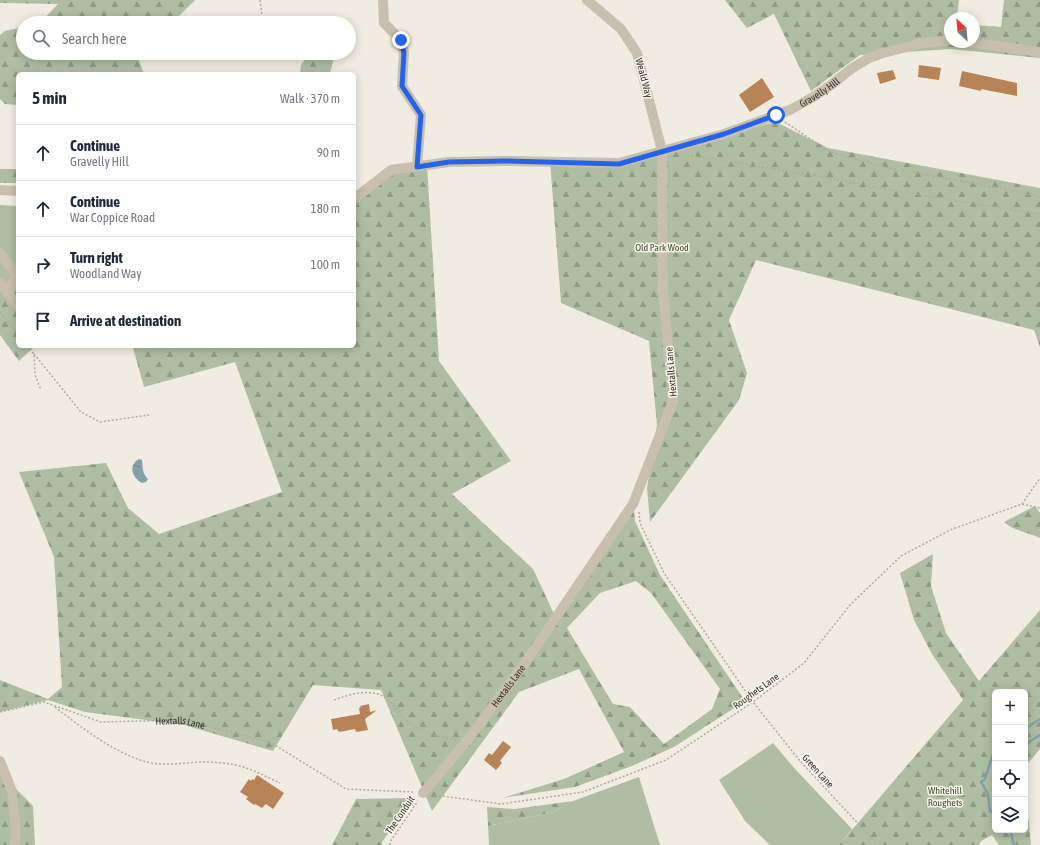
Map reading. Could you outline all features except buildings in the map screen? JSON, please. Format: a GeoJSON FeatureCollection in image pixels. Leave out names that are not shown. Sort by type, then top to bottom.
{"type":"FeatureCollection","features":[{"type":"Feature","properties":{"kind":"street"},"geometry":{"type":"LineString","coordinates":[[383,0],[384,23],[401,40],[404,53],[402,86],[421,115],[417,167]]}},
{"type":"Feature","properties":{"kind":"street","name":"Weald Way"},"geometry":{"type":"LineString","coordinates":[[587,0],[621,28],[637,53],[662,151]]}},
{"type":"Feature","properties":{"kind":"street","name":"Gravelly Hill"},"geometry":{"type":"LineString","coordinates":[[356,197],[391,170],[449,162],[506,161],[619,164],[724,134],[790,110],[831,85],[850,68],[869,58],[923,43],[944,41]]}},
{"type":"Feature","properties":{"kind":"street"},"geometry":{"type":"LineString","coordinates":[[980,44],[1040,52]]}},
{"type":"Feature","properties":{"kind":"street","name":"Hextalls Lane"},"geometry":{"type":"LineString","coordinates":[[423,793],[466,742],[531,654],[632,504],[673,401],[663,290],[662,151]]}},
{"type":"Feature","properties":{"kind":"street"},"geometry":{"type":"LineString","coordinates":[[0,190],[16,191]]}},
{"type":"Feature","properties":{"kind":"street"},"geometry":{"type":"LineString","coordinates":[[0,254],[15,274],[8,293]]}},
{"type":"Feature","properties":{"kind":"street"},"geometry":{"type":"LineString","coordinates":[[0,283],[16,303]]}},
{"type":"Feature","properties":{"kind":"street"},"geometry":{"type":"LineString","coordinates":[[0,761],[12,791],[16,832],[15,845]]}},
{"type":"Feature","properties":{"kind":"path"},"geometry":{"type":"LineString","coordinates":[[260,0],[262,15]]}},
{"type":"Feature","properties":{"kind":"path"},"geometry":{"type":"LineString","coordinates":[[776,115],[830,152],[888,168],[995,187],[1040,197]]}},
{"type":"Feature","properties":{"kind":"path"},"geometry":{"type":"LineString","coordinates":[[686,155],[1040,214]]}},
{"type":"Feature","properties":{"kind":"path"},"geometry":{"type":"LineString","coordinates":[[0,312],[16,332]]}},
{"type":"Feature","properties":{"kind":"path"},"geometry":{"type":"LineString","coordinates":[[29,348],[81,412],[100,422],[149,414]]}},
{"type":"Feature","properties":{"kind":"path"},"geometry":{"type":"LineString","coordinates":[[34,354],[35,376],[41,390]]}},
{"type":"Feature","properties":{"kind":"path"},"geometry":{"type":"LineString","coordinates":[[1040,478],[1022,504],[1040,508]]}},
{"type":"Feature","properties":{"kind":"path","name":"Roughets Lane"},"geometry":{"type":"LineString","coordinates":[[423,793],[501,804],[583,792],[666,760],[753,702],[804,663],[850,605],[901,556],[950,530],[1022,504]]}},
{"type":"Feature","properties":{"kind":"path","name":"Green Lane"},"geometry":{"type":"LineString","coordinates":[[639,509],[640,523],[664,574],[753,702],[800,761],[878,845]]}},
{"type":"Feature","properties":{"kind":"path"},"geometry":{"type":"LineString","coordinates":[[334,700],[366,692],[377,694],[387,699],[408,722],[420,729],[433,734],[466,742]]}},
{"type":"Feature","properties":{"kind":"path","name":"Hextalls Lane"},"geometry":{"type":"LineString","coordinates":[[0,712],[44,702],[101,722],[184,720],[270,742],[346,789],[423,793]]}},
{"type":"Feature","properties":{"kind":"path"},"geometry":{"type":"LineString","coordinates":[[54,706],[74,722],[109,745],[141,760],[163,764],[201,762],[245,767],[280,783]]}},
{"type":"Feature","properties":{"kind":"path","name":"The Conduit"},"geometry":{"type":"LineString","coordinates":[[390,845],[390,842],[423,793]]}},
{"type":"Feature","properties":{"kind":"green space"},"geometry":{"type":"Polygon","coordinates":[[[0,0],[195,0],[179,16],[47,16],[58,4],[0,3],[0,0]]]}},
{"type":"Feature","properties":{"kind":"green space"},"geometry":{"type":"Polygon","coordinates":[[[725,0],[959,0],[958,12],[944,12],[944,48],[980,48],[980,25],[1001,27],[1004,0],[1040,0],[1040,58],[951,49],[860,55],[811,91],[774,14],[747,28],[725,0]]]}},
{"type":"Feature","properties":{"kind":"green space"},"geometry":{"type":"Polygon","coordinates":[[[16,29],[16,60],[139,60],[143,72],[16,72],[16,105],[5,104],[0,99],[0,35],[5,31],[16,29]]]}},
{"type":"Feature","properties":{"kind":"green space"},"geometry":{"type":"Polygon","coordinates":[[[304,60],[333,60],[330,72],[300,72],[301,65],[304,60]]]}},
{"type":"Feature","properties":{"kind":"green space","name":"Old Park Wood"},"geometry":{"type":"Polygon","coordinates":[[[776,122],[828,148],[1040,188],[1040,347],[1034,330],[756,260],[729,320],[747,373],[739,400],[650,522],[647,488],[657,425],[649,341],[561,303],[550,161],[619,163],[776,122]]]}},
{"type":"Feature","properties":{"kind":"green space"},"geometry":{"type":"Polygon","coordinates":[[[427,165],[439,361],[511,461],[452,494],[533,569],[556,618],[634,509],[635,521],[660,575],[745,701],[674,747],[632,766],[575,787],[502,798],[564,779],[624,752],[579,669],[519,692],[432,811],[381,690],[313,685],[273,751],[184,725],[85,712],[48,700],[0,712],[0,680],[48,699],[62,687],[54,557],[19,472],[106,463],[128,508],[159,534],[282,492],[235,362],[144,387],[133,348],[356,348],[356,193],[357,194],[391,170],[427,165]],[[636,581],[600,593],[567,628],[613,704],[630,707],[664,744],[712,709],[720,689],[651,593],[636,581]]]}},
{"type":"Feature","properties":{"kind":"green space"},"geometry":{"type":"Polygon","coordinates":[[[0,169],[16,169],[16,183],[0,183],[0,169]]]}},
{"type":"Feature","properties":{"kind":"green space"},"geometry":{"type":"Polygon","coordinates":[[[0,205],[16,206],[16,290],[9,289],[0,278],[0,205]]]}},
{"type":"Feature","properties":{"kind":"green space"},"geometry":{"type":"Polygon","coordinates":[[[0,279],[9,289],[16,290],[16,348],[33,348],[19,361],[0,335],[0,279]]]}},
{"type":"Feature","properties":{"kind":"green space"},"geometry":{"type":"Polygon","coordinates":[[[1035,506],[1040,513],[1040,538],[1012,527],[1004,522],[1035,506]]]}},
{"type":"Feature","properties":{"kind":"green space","name":"Whitehill Roughets"},"geometry":{"type":"Polygon","coordinates":[[[933,554],[931,586],[946,633],[979,681],[1040,610],[1040,749],[1028,763],[1028,689],[992,689],[992,833],[1028,833],[1028,818],[1031,845],[999,845],[992,835],[981,841],[979,845],[839,845],[963,700],[932,654],[914,620],[900,573],[933,554]]]}},
{"type":"Feature","properties":{"kind":"green space"},"geometry":{"type":"Polygon","coordinates":[[[773,743],[795,769],[852,829],[839,845],[770,845],[745,821],[719,780],[773,743]]]}},
{"type":"Feature","properties":{"kind":"green space"},"geometry":{"type":"Polygon","coordinates":[[[0,773],[33,806],[35,845],[0,845],[0,773]]]}},
{"type":"Feature","properties":{"kind":"green space"},"geometry":{"type":"Polygon","coordinates":[[[639,777],[660,845],[489,845],[488,826],[554,812],[573,801],[639,777]]]}},
{"type":"Feature","properties":{"kind":"green space"},"geometry":{"type":"Polygon","coordinates":[[[413,798],[382,842],[382,845],[332,845],[356,799],[413,798]]]}},
{"type":"Feature","properties":{"kind":"green space"},"geometry":{"type":"Polygon","coordinates":[[[573,801],[554,812],[488,826],[487,807],[515,809],[573,801]]]}},
{"type":"Feature","properties":{"kind":"water"},"geometry":{"type":"Polygon","coordinates":[[[139,459],[142,460],[144,472],[148,479],[146,482],[142,483],[134,475],[132,468],[135,462],[139,459]]]}},
{"type":"Feature","properties":{"kind":"waterway"},"geometry":{"type":"LineString","coordinates":[[1028,727],[1040,719]]}},
{"type":"Feature","properties":{"kind":"waterway"},"geometry":{"type":"LineString","coordinates":[[1028,744],[1040,735]]}},
{"type":"Feature","properties":{"kind":"waterway"},"geometry":{"type":"LineString","coordinates":[[992,757],[985,779],[981,782],[988,794],[990,811],[992,812]]}},
{"type":"Feature","properties":{"kind":"waterway"},"geometry":{"type":"LineString","coordinates":[[1011,833],[1014,845]]}},
{"type":"Feature","properties":{"kind":"route"},"geometry":{"type":"LineString","coordinates":[[401,40],[404,53],[402,86],[421,115],[417,167],[449,162],[506,161],[561,161],[619,164],[724,134],[776,115]]}}]}
